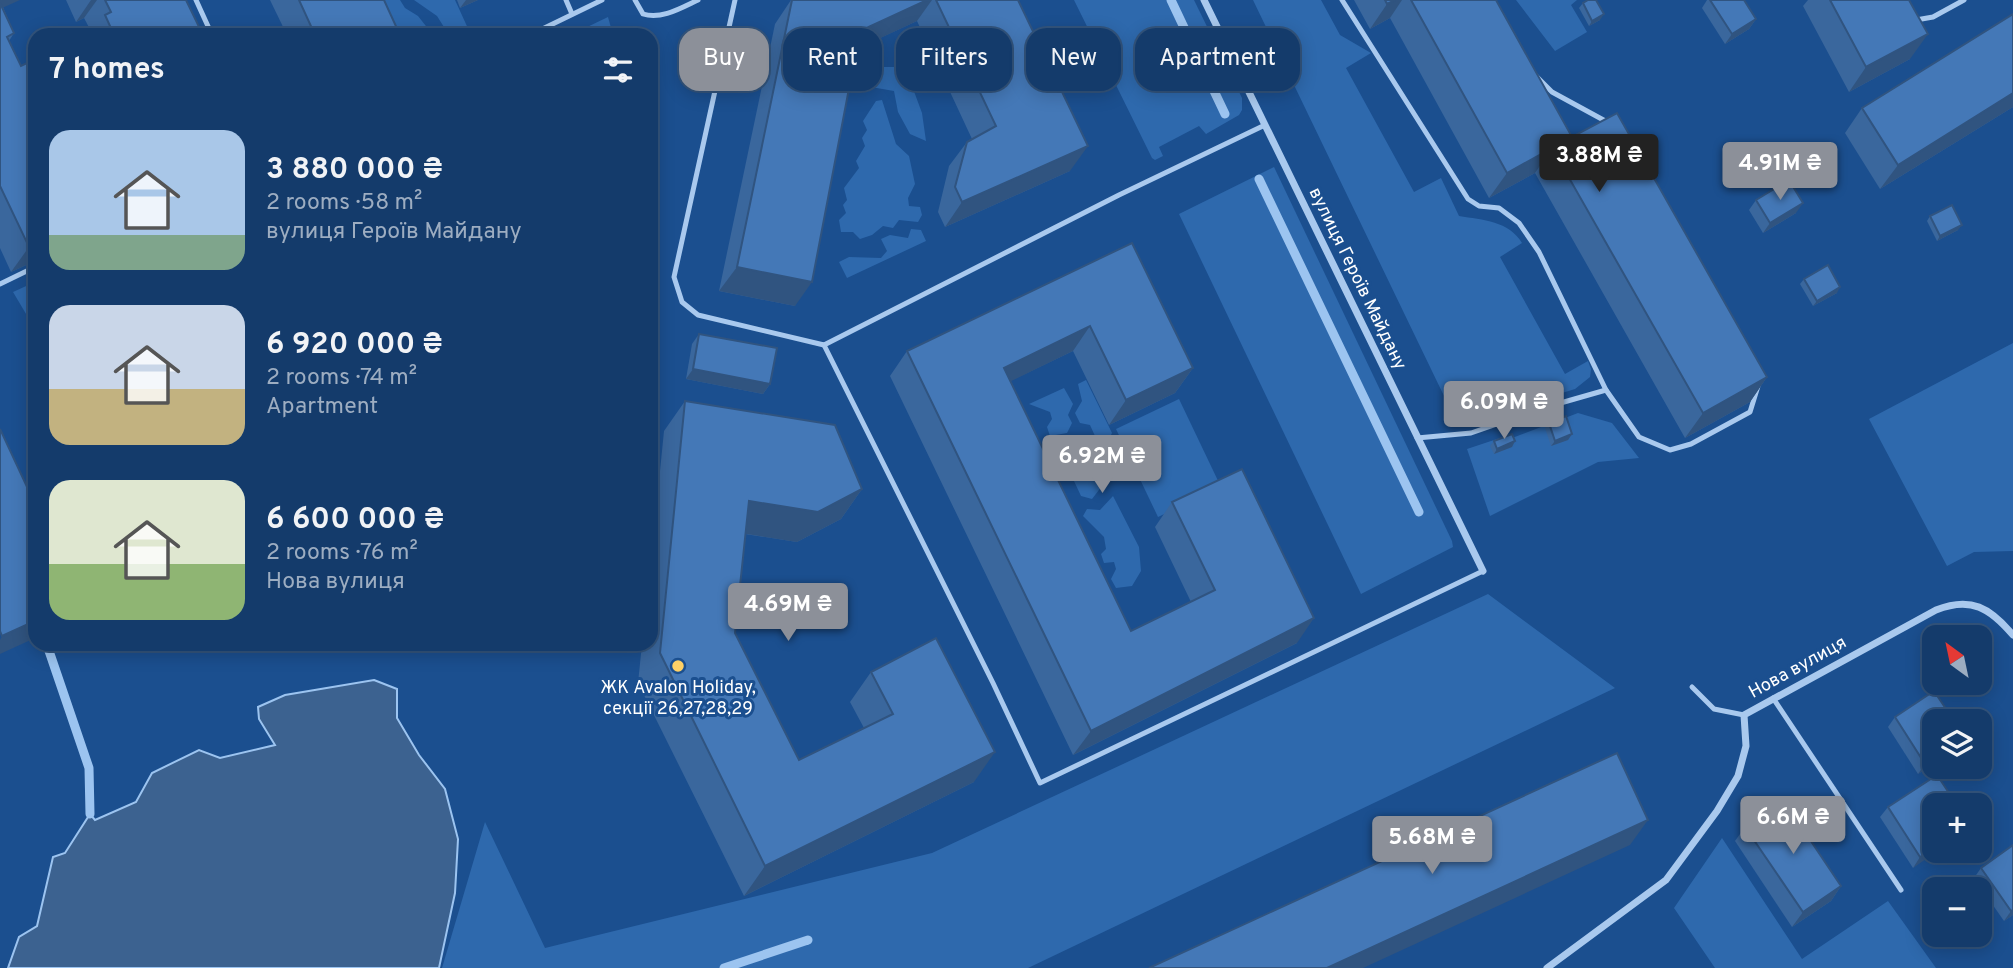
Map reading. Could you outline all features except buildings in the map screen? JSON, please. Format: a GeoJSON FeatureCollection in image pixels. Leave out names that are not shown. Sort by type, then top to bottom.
{"type":"FeatureCollection","features":[{"type":"Feature","properties":{"kind":"street","name":"вулиця Героїв Майдану"},"geometry":{"type":"LineString","coordinates":[[1204,0],[1483,571]]}},
{"type":"Feature","properties":{"kind":"street","name":"Нова вулиця"},"geometry":{"type":"LineString","coordinates":[[1547,968],[1666,880],[1717,811],[1738,776],[1746,746],[1744,715],[1936,610],[1950,605],[1978,606],[1991,612],[2013,635]]}},
{"type":"Feature","properties":{"kind":"lane"},"geometry":{"type":"LineString","coordinates":[[196,0],[209,28]]}},
{"type":"Feature","properties":{"kind":"lane"},"geometry":{"type":"LineString","coordinates":[[566,0],[572,14]]}},
{"type":"Feature","properties":{"kind":"lane"},"geometry":{"type":"LineString","coordinates":[[544,28],[602,0]]}},
{"type":"Feature","properties":{"kind":"lane"},"geometry":{"type":"LineString","coordinates":[[635,0],[643,14],[651,17],[698,0]]}},
{"type":"Feature","properties":{"kind":"lane"},"geometry":{"type":"LineString","coordinates":[[735,0],[674,277],[681,302],[698,315],[824,345],[1119,195],[1265,125]]}},
{"type":"Feature","properties":{"kind":"lane"},"geometry":{"type":"LineString","coordinates":[[1342,0],[1468,199],[1479,206],[1499,208],[1519,223],[1539,252],[1606,390],[1639,437],[1670,450],[1691,444],[1749,412],[1759,384],[1753,373]]}},
{"type":"Feature","properties":{"kind":"lane"},"geometry":{"type":"LineString","coordinates":[[1910,21],[1933,18],[1964,0]]}},
{"type":"Feature","properties":{"kind":"lane"},"geometry":{"type":"LineString","coordinates":[[1533,73],[1552,92],[1612,124]]}},
{"type":"Feature","properties":{"kind":"lane"},"geometry":{"type":"LineString","coordinates":[[0,284],[28,270]]}},
{"type":"Feature","properties":{"kind":"lane"},"geometry":{"type":"LineString","coordinates":[[824,345],[1040,783],[1483,571]]}},
{"type":"Feature","properties":{"kind":"lane"},"geometry":{"type":"LineString","coordinates":[[1417,438],[1471,433],[1606,390]]}},
{"type":"Feature","properties":{"kind":"lane"},"geometry":{"type":"LineString","coordinates":[[1692,687],[1714,709],[1744,715]]}},
{"type":"Feature","properties":{"kind":"lane"},"geometry":{"type":"LineString","coordinates":[[1773,698],[1901,890]]}},
{"type":"Feature","properties":{"kind":"shaded area"},"geometry":{"type":"Polygon","coordinates":[[[367,0],[400,0],[427,28],[381,28],[367,0]]]}},
{"type":"Feature","properties":{"kind":"shaded area"},"geometry":{"type":"Polygon","coordinates":[[[414,0],[455,0],[468,28],[445,28],[437,16],[414,0]]]}},
{"type":"Feature","properties":{"kind":"shaded area"},"geometry":{"type":"Polygon","coordinates":[[[1074,0],[1194,0],[1208,28],[1135,28],[1135,91],[1239,91],[1242,98],[1242,110],[1239,115],[1206,134],[1199,126],[1159,147],[1163,156],[1155,160],[1119,91],[1121,28],[1088,28],[1074,0]]]}},
{"type":"Feature","properties":{"kind":"shaded area"},"geometry":{"type":"Polygon","coordinates":[[[1253,0],[1321,0],[1340,35],[1371,53],[1346,68],[1414,192],[1441,178],[1459,216],[1495,223],[1517,236],[1522,243],[1500,257],[1565,374],[1588,361],[1590,377],[1575,389],[1458,425],[1297,91],[1300,91],[1300,28],[1267,28],[1253,0]]]}},
{"type":"Feature","properties":{"kind":"shaded area"},"geometry":{"type":"Polygon","coordinates":[[[1516,0],[1577,0],[1571,5],[1587,32],[1555,51],[1516,0]]]}},
{"type":"Feature","properties":{"kind":"shaded area"},"geometry":{"type":"Polygon","coordinates":[[[608,17],[611,28],[585,28],[608,17]]]}},
{"type":"Feature","properties":{"kind":"shaded area"},"geometry":{"type":"Polygon","coordinates":[[[882,67],[896,67],[896,91],[914,91],[922,113],[926,141],[910,134],[898,112],[894,91],[882,89],[882,67]]]}},
{"type":"Feature","properties":{"kind":"shaded area"},"geometry":{"type":"Polygon","coordinates":[[[882,100],[896,144],[909,156],[915,184],[908,198],[909,206],[920,207],[922,215],[918,222],[899,220],[893,228],[883,226],[872,235],[860,239],[853,232],[841,232],[839,220],[846,213],[843,205],[847,200],[844,188],[859,168],[856,161],[865,146],[862,138],[867,130],[863,121],[876,101],[882,100]]]}},
{"type":"Feature","properties":{"kind":"shaded area"},"geometry":{"type":"Polygon","coordinates":[[[1274,167],[1452,541],[1453,547],[1361,594],[1179,214],[1274,167]]]}},
{"type":"Feature","properties":{"kind":"shaded area"},"geometry":{"type":"Polygon","coordinates":[[[911,229],[921,230],[926,241],[847,278],[839,262],[849,257],[881,258],[887,251],[881,239],[890,235],[908,238],[911,229]]]}},
{"type":"Feature","properties":{"kind":"shaded area"},"geometry":{"type":"Polygon","coordinates":[[[28,285],[28,317],[13,292],[28,285]]]}},
{"type":"Feature","properties":{"kind":"shaded area"},"geometry":{"type":"Polygon","coordinates":[[[2013,343],[2013,551],[1974,552],[1947,566],[1869,419],[2013,343]]]}},
{"type":"Feature","properties":{"kind":"shaded area"},"geometry":{"type":"Polygon","coordinates":[[[1086,380],[1112,433],[1110,437],[1095,436],[1090,425],[1080,423],[1075,413],[1082,401],[1078,384],[1086,380]]]}},
{"type":"Feature","properties":{"kind":"shaded area"},"geometry":{"type":"Polygon","coordinates":[[[1064,388],[1073,404],[1068,415],[1072,423],[1067,433],[1050,436],[1047,427],[1052,419],[1050,412],[1029,404],[1064,388]]]}},
{"type":"Feature","properties":{"kind":"shaded area"},"geometry":{"type":"Polygon","coordinates":[[[1179,399],[1221,487],[1158,517],[1116,429],[1179,399]]]}},
{"type":"Feature","properties":{"kind":"shaded area"},"geometry":{"type":"Polygon","coordinates":[[[1578,413],[1612,423],[1639,458],[1598,462],[1490,516],[1467,449],[1506,436],[1512,438],[1578,413]]]}},
{"type":"Feature","properties":{"kind":"shaded area"},"geometry":{"type":"Polygon","coordinates":[[[1086,440],[1101,454],[1097,474],[1102,486],[1092,499],[1081,496],[1074,481],[1064,476],[1071,468],[1078,466],[1081,459],[1067,450],[1069,441],[1086,440]]]}},
{"type":"Feature","properties":{"kind":"shaded area"},"geometry":{"type":"Polygon","coordinates":[[[1113,496],[1139,547],[1141,571],[1132,586],[1116,588],[1111,579],[1116,569],[1114,562],[1104,563],[1101,554],[1106,549],[1104,537],[1083,516],[1087,509],[1100,510],[1113,496]]]}},
{"type":"Feature","properties":{"kind":"shaded area"},"geometry":{"type":"Polygon","coordinates":[[[1488,594],[1615,688],[1028,968],[442,968],[485,822],[545,948],[932,853],[1488,594]]]}},
{"type":"Feature","properties":{"kind":"shaded area"},"geometry":{"type":"Polygon","coordinates":[[[374,680],[397,689],[397,718],[419,755],[445,789],[458,839],[455,893],[439,968],[8,968],[19,937],[37,926],[53,857],[65,853],[90,814],[95,820],[136,802],[152,773],[199,750],[220,758],[275,745],[259,719],[258,707],[285,695],[374,680]]]}},
{"type":"Feature","properties":{"kind":"shaded area"},"geometry":{"type":"Polygon","coordinates":[[[1722,838],[1802,959],[1888,901],[1936,968],[1715,968],[1674,908],[1722,838]]]}},
{"type":"Feature","properties":{"kind":"waterway"},"geometry":{"type":"LineString","coordinates":[[1171,0],[1225,114]]}},
{"type":"Feature","properties":{"kind":"waterway"},"geometry":{"type":"LineString","coordinates":[[1259,179],[1419,512]]}},
{"type":"Feature","properties":{"kind":"waterway"},"geometry":{"type":"LineString","coordinates":[[49,651],[89,768],[90,814]]}},
{"type":"Feature","properties":{"kind":"waterway"},"geometry":{"type":"LineString","coordinates":[[724,968],[808,940]]}},
{"type":"Feature","properties":{"kind":"place","name":"ЖК Avalon Holiday, секції 26,27,28,29"},"geometry":{"type":"Point","coordinates":[678,666]}}]}
